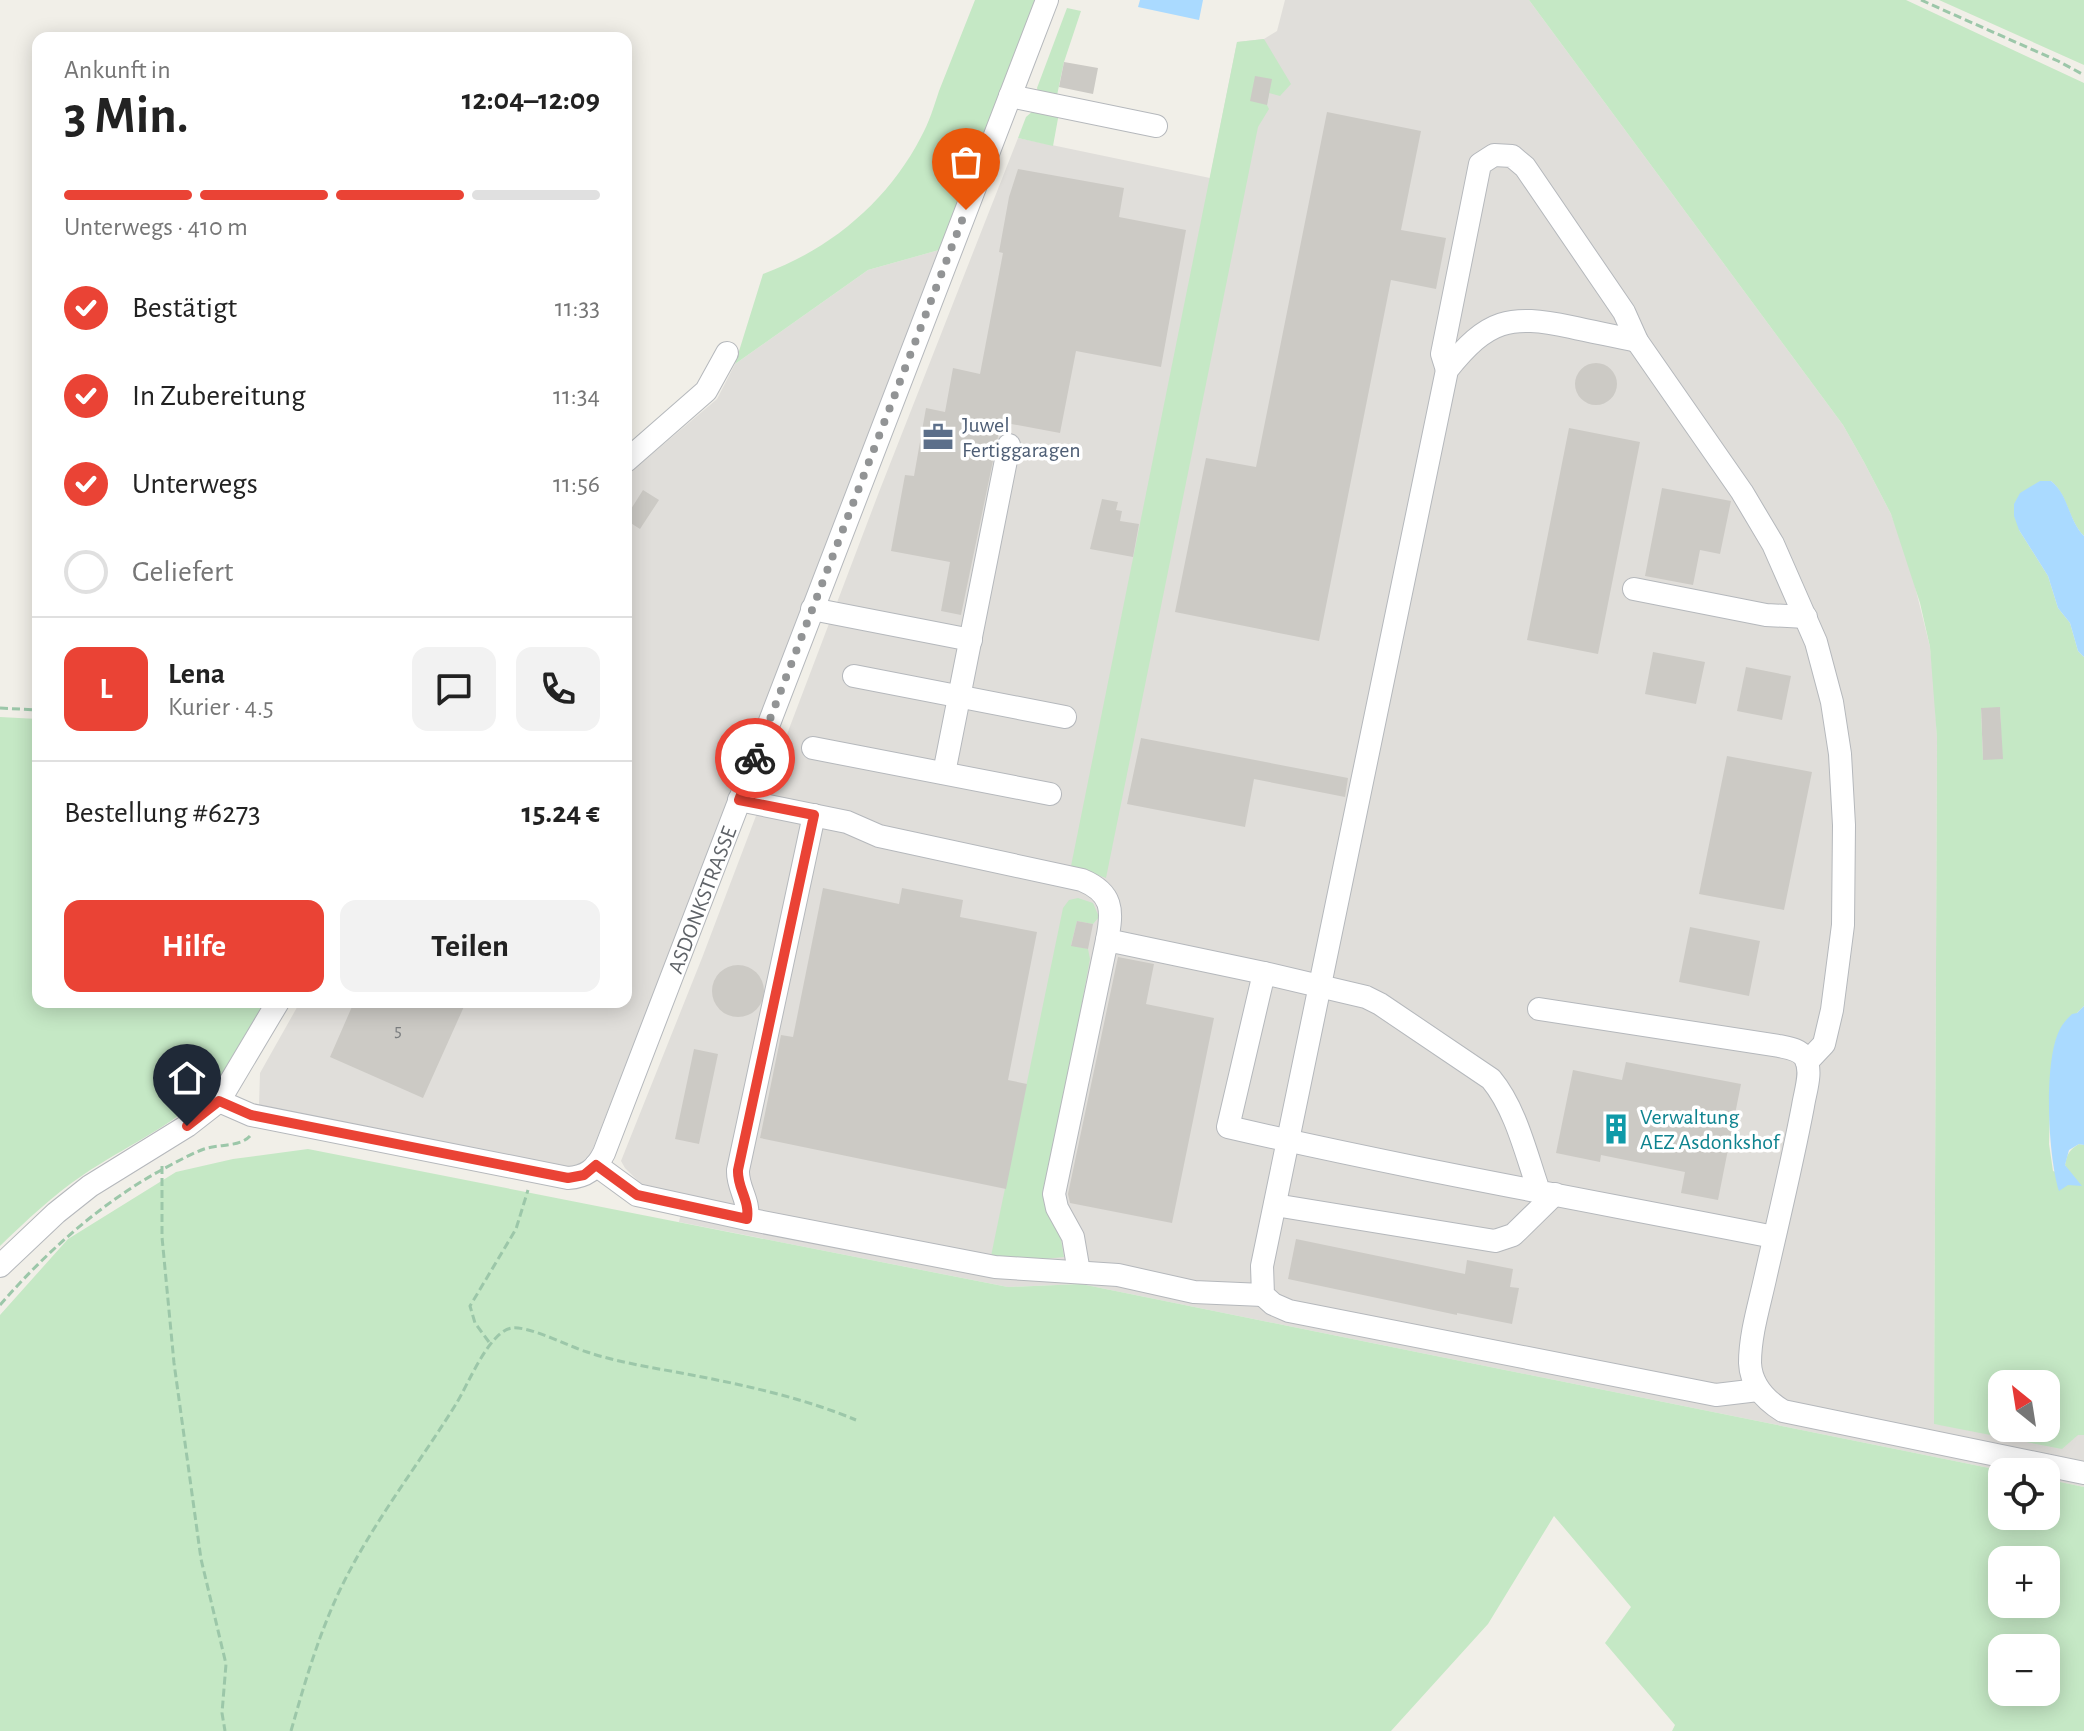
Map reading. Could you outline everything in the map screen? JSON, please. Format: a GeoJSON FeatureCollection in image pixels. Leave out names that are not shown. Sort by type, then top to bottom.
{"type":"FeatureCollection","features":[{"type":"Feature","properties":{"kind":"street","name":"ASDONKSTRASSE"},"geometry":{"type":"LineString","coordinates":[[596,1165],[610,1138],[1047,0]]}},
{"type":"Feature","properties":{"kind":"street"},"geometry":{"type":"LineString","coordinates":[[1010,96],[1156,126]]}},
{"type":"Feature","properties":{"kind":"street"},"geometry":{"type":"LineString","coordinates":[[1447,370],[1442,354],[1480,164],[1494,155],[1512,156],[1525,167],[1624,312],[1637,341],[1742,492],[1773,544],[1816,642],[1832,702],[1840,754],[1844,825],[1843,925],[1832,1010],[1824,1044],[1807,1062]]}},
{"type":"Feature","properties":{"kind":"street"},"geometry":{"type":"LineString","coordinates":[[1263,1295],[1262,1266],[1447,370],[1466,346],[1491,329],[1517,319],[1543,321],[1637,341]]}},
{"type":"Feature","properties":{"kind":"street"},"geometry":{"type":"LineString","coordinates":[[632,456],[706,391],[727,353]]}},
{"type":"Feature","properties":{"kind":"street"},"geometry":{"type":"LineString","coordinates":[[944,773],[1009,445]]}},
{"type":"Feature","properties":{"kind":"street"},"geometry":{"type":"LineString","coordinates":[[1634,589],[1766,615],[1806,617]]}},
{"type":"Feature","properties":{"kind":"street"},"geometry":{"type":"LineString","coordinates":[[812,609],[971,640]]}},
{"type":"Feature","properties":{"kind":"street"},"geometry":{"type":"LineString","coordinates":[[854,676],[1065,717]]}},
{"type":"Feature","properties":{"kind":"street"},"geometry":{"type":"LineString","coordinates":[[813,748],[1050,794]]}},
{"type":"Feature","properties":{"kind":"street"},"geometry":{"type":"LineString","coordinates":[[739,800],[855,825],[879,836],[1082,880],[1093,885],[1109,902],[1107,940],[1054,1194],[1057,1208],[1073,1237],[1079,1272]]}},
{"type":"Feature","properties":{"kind":"street"},"geometry":{"type":"LineString","coordinates":[[747,1219],[747,1200],[738,1170],[814,815]]}},
{"type":"Feature","properties":{"kind":"street"},"geometry":{"type":"LineString","coordinates":[[1107,940],[1351,992],[1380,1004],[1491,1079],[1501,1090],[1547,1193]]}},
{"type":"Feature","properties":{"kind":"street"},"geometry":{"type":"LineString","coordinates":[[1264,973],[1228,1127],[1774,1237]]}},
{"type":"Feature","properties":{"kind":"street"},"geometry":{"type":"LineString","coordinates":[[0,1266],[56,1213],[90,1186],[205,1114],[219,1101],[274,1008]]}},
{"type":"Feature","properties":{"kind":"street"},"geometry":{"type":"LineString","coordinates":[[1539,1009],[1779,1046],[1803,1054],[1809,1074],[1755,1327],[1750,1365],[1758,1390],[1783,1411],[2084,1473]]}},
{"type":"Feature","properties":{"kind":"street"},"geometry":{"type":"LineString","coordinates":[[219,1101],[255,1116],[532,1171],[576,1177],[584,1175],[596,1165],[637,1195],[995,1267],[1118,1275],[1194,1292],[1263,1295],[1273,1304],[1289,1311],[1716,1395],[1758,1390]]}},
{"type":"Feature","properties":{"kind":"street"},"geometry":{"type":"LineString","coordinates":[[1275,1205],[1495,1241],[1513,1235],[1547,1193]]}},
{"type":"Feature","properties":{"kind":"path"},"geometry":{"type":"LineString","coordinates":[[1921,0],[2084,75]]}},
{"type":"Feature","properties":{"kind":"path"},"geometry":{"type":"LineString","coordinates":[[0,708],[32,710]]}},
{"type":"Feature","properties":{"kind":"path"},"geometry":{"type":"LineString","coordinates":[[0,1305],[29,1272],[70,1234],[136,1185],[207,1148],[246,1141],[252,1133],[255,1116]]}},
{"type":"Feature","properties":{"kind":"path"},"geometry":{"type":"LineString","coordinates":[[160,1143],[162,1237],[174,1363],[201,1559],[226,1664],[222,1713],[225,1731]]}},
{"type":"Feature","properties":{"kind":"path"},"geometry":{"type":"LineString","coordinates":[[490,1343],[475,1323],[470,1306],[516,1229],[532,1171]]}},
{"type":"Feature","properties":{"kind":"path"},"geometry":{"type":"LineString","coordinates":[[291,1731],[320,1640],[362,1547],[442,1426],[490,1343],[511,1328],[523,1329],[589,1353],[759,1390],[830,1409],[856,1420]]}},
{"type":"Feature","properties":{"kind":"shaded area"},"geometry":{"type":"Polygon","coordinates":[[[1285,0],[1529,0],[1843,425],[1864,462],[1891,514],[1909,562],[1930,647],[1934,685],[1937,738],[1934,1424],[1988,1428],[1988,1442],[2060,1442],[2060,1433],[2084,1435],[2084,1487],[2060,1482],[2060,1458],[1988,1458],[1988,1468],[1081,1284],[1008,1287],[679,1222],[685,1195],[642,1185],[621,1161],[1018,138],[1210,178],[1237,42],[1264,39],[1277,31],[1285,0]]]}},
{"type":"Feature","properties":{"kind":"shaded area"},"geometry":{"type":"Polygon","coordinates":[[[939,250],[590,1156],[580,1164],[567,1167],[259,1105],[260,1073],[297,1008],[632,1008],[632,471],[717,399],[735,364],[868,270],[939,250]]]}},
{"type":"Feature","properties":{"kind":"green space"},"geometry":{"type":"Polygon","coordinates":[[[975,0],[1037,0],[939,250],[868,270],[735,364],[763,274],[788,264],[834,237],[874,202],[908,160],[926,126],[975,0]]]}},
{"type":"Feature","properties":{"kind":"green space"},"geometry":{"type":"Polygon","coordinates":[[[1529,0],[1906,0],[2084,83],[2084,536],[2074,523],[2061,493],[2051,481],[2019,530],[2048,576],[2058,608],[2070,623],[2078,651],[2084,657],[2084,1006],[2077,1013],[2050,1105],[2049,1144],[2053,1171],[2072,1177],[2065,1165],[2068,1155],[2079,1144],[2084,1145],[2084,1435],[2078,1435],[2062,1449],[2026,1442],[2060,1442],[2060,1370],[1988,1370],[1988,1435],[1934,1424],[1937,738],[1930,647],[1920,603],[1891,514],[1843,425],[1529,0]],[[2000,708],[1981,709],[1983,759],[2002,759],[2000,708]]]}},
{"type":"Feature","properties":{"kind":"green space"},"geometry":{"type":"Polygon","coordinates":[[[1939,0],[2084,0],[2084,65],[1939,0]]]}},
{"type":"Feature","properties":{"kind":"green space"},"geometry":{"type":"Polygon","coordinates":[[[1067,8],[1081,11],[1064,62],[1056,100],[1038,92],[1037,88],[1067,8]]]}},
{"type":"Feature","properties":{"kind":"green space"},"geometry":{"type":"Polygon","coordinates":[[[1264,39],[1291,84],[1280,96],[1269,93],[1269,109],[1258,127],[1106,878],[1071,866],[1237,42],[1264,39]]]}},
{"type":"Feature","properties":{"kind":"green space"},"geometry":{"type":"Polygon","coordinates":[[[1034,110],[1059,113],[1053,146],[1018,138],[1026,117],[1034,110]]]}},
{"type":"Feature","properties":{"kind":"green space"},"geometry":{"type":"Polygon","coordinates":[[[0,717],[32,719],[32,1008],[263,1008],[231,1062],[205,1094],[161,1127],[72,1183],[0,1246],[0,717]]]}},
{"type":"Feature","properties":{"kind":"green space"},"geometry":{"type":"Polygon","coordinates":[[[1078,898],[1093,903],[1099,917],[1093,924],[1077,921],[1071,945],[1088,949],[1090,959],[1046,1197],[1060,1234],[1064,1257],[1034,1260],[991,1256],[1063,908],[1069,900],[1078,898]]]}},
{"type":"Feature","properties":{"kind":"green space"},"geometry":{"type":"Polygon","coordinates":[[[308,1149],[1008,1287],[1081,1284],[1988,1468],[1988,1530],[2060,1530],[2060,1482],[2084,1487],[2084,1731],[1672,1731],[1675,1725],[1605,1643],[1631,1607],[1554,1516],[1488,1624],[1391,1731],[0,1731],[0,1315],[68,1239],[176,1172],[233,1159],[308,1149]]]}},
{"type":"Feature","properties":{"kind":"water"},"geometry":{"type":"Polygon","coordinates":[[[1140,0],[1203,0],[1199,20],[1138,7],[1140,0]]]}},
{"type":"Feature","properties":{"kind":"water"},"geometry":{"type":"Polygon","coordinates":[[[2040,481],[2051,481],[2057,487],[2084,536],[2084,657],[2078,651],[2070,623],[2058,608],[2048,576],[2019,530],[2014,516],[2014,504],[2020,493],[2040,481]]]}},
{"type":"Feature","properties":{"kind":"water"},"geometry":{"type":"Polygon","coordinates":[[[2084,1006],[2084,1145],[2079,1144],[2069,1150],[2065,1165],[2082,1186],[2068,1185],[2059,1191],[2050,1133],[2051,1063],[2061,1027],[2084,1006]]]}},
{"type":"Feature","properties":{"kind":"building"},"geometry":{"type":"Polygon","coordinates":[[[1064,62],[1098,68],[1093,94],[1059,87],[1064,62]]]}},
{"type":"Feature","properties":{"kind":"building"},"geometry":{"type":"Polygon","coordinates":[[[1255,76],[1272,79],[1267,105],[1250,101],[1255,76]]]}},
{"type":"Feature","properties":{"kind":"building"},"geometry":{"type":"Polygon","coordinates":[[[1327,112],[1421,131],[1401,230],[1446,238],[1436,289],[1391,280],[1319,641],[1175,612],[1206,458],[1256,467],[1327,112]]]}},
{"type":"Feature","properties":{"kind":"building"},"geometry":{"type":"Polygon","coordinates":[[[1018,169],[1124,188],[1119,217],[1186,230],[1161,367],[1076,351],[1060,433],[1001,422],[961,615],[941,611],[950,562],[891,551],[905,475],[914,476],[926,408],[945,412],[953,368],[980,374],[1003,253],[999,252],[1009,197],[1018,169]]]}},
{"type":"Feature","properties":{"kind":"building"},"geometry":{"type":"Polygon","coordinates":[[[1596,363],[1611,369],[1617,384],[1611,399],[1596,405],[1581,399],[1575,384],[1581,369],[1596,363]]]}},
{"type":"Feature","properties":{"kind":"building"},"geometry":{"type":"Polygon","coordinates":[[[1569,428],[1640,442],[1598,654],[1527,640],[1569,428]]]}},
{"type":"Feature","properties":{"kind":"building"},"geometry":{"type":"Polygon","coordinates":[[[1662,488],[1731,501],[1720,554],[1700,550],[1693,585],[1645,576],[1662,488]]]}},
{"type":"Feature","properties":{"kind":"building"},"geometry":{"type":"Polygon","coordinates":[[[643,490],[659,500],[640,529],[632,524],[632,507],[643,490]]]}},
{"type":"Feature","properties":{"kind":"building"},"geometry":{"type":"Polygon","coordinates":[[[1102,499],[1118,502],[1116,510],[1122,511],[1120,521],[1139,524],[1133,557],[1090,549],[1102,499]]]}},
{"type":"Feature","properties":{"kind":"building"},"geometry":{"type":"Polygon","coordinates":[[[1653,652],[1705,662],[1696,704],[1645,694],[1653,652]]]}},
{"type":"Feature","properties":{"kind":"building"},"geometry":{"type":"Polygon","coordinates":[[[1746,667],[1791,676],[1782,720],[1737,711],[1746,667]]]}},
{"type":"Feature","properties":{"kind":"building"},"geometry":{"type":"Polygon","coordinates":[[[2000,707],[2003,759],[1983,760],[1981,708],[2000,707]]]}},
{"type":"Feature","properties":{"kind":"building"},"geometry":{"type":"Polygon","coordinates":[[[1141,738],[1348,778],[1345,797],[1254,779],[1245,827],[1127,804],[1141,738]]]}},
{"type":"Feature","properties":{"kind":"building"},"geometry":{"type":"Polygon","coordinates":[[[1727,756],[1812,772],[1784,910],[1699,894],[1727,756]]]}},
{"type":"Feature","properties":{"kind":"building"},"geometry":{"type":"Polygon","coordinates":[[[823,888],[899,904],[902,888],[963,900],[960,917],[1037,932],[1008,1080],[1027,1084],[1006,1189],[760,1138],[781,1035],[793,1037],[823,888]]]}},
{"type":"Feature","properties":{"kind":"building"},"geometry":{"type":"Polygon","coordinates":[[[1077,921],[1093,924],[1088,949],[1071,946],[1077,921]]]}},
{"type":"Feature","properties":{"kind":"building"},"geometry":{"type":"Polygon","coordinates":[[[1690,927],[1760,941],[1749,996],[1679,982],[1690,927]]]}},
{"type":"Feature","properties":{"kind":"building"},"geometry":{"type":"Polygon","coordinates":[[[1118,957],[1154,964],[1146,1004],[1214,1018],[1172,1223],[1070,1203],[1068,1194],[1118,957]]]}},
{"type":"Feature","properties":{"kind":"building"},"geometry":{"type":"Polygon","coordinates":[[[738,965],[756,973],[764,991],[756,1009],[738,1017],[720,1009],[712,991],[720,973],[738,965]]]}},
{"type":"Feature","properties":{"kind":"building"},"geometry":{"type":"Polygon","coordinates":[[[351,1008],[463,1008],[423,1098],[330,1057],[351,1008]]]}},
{"type":"Feature","properties":{"kind":"building"},"geometry":{"type":"Polygon","coordinates":[[[694,1049],[718,1054],[699,1144],[675,1139],[694,1049]]]}},
{"type":"Feature","properties":{"kind":"building","name":"Verwaltung AEZ Asdonkshof"},"geometry":{"type":"Polygon","coordinates":[[[1626,1062],[1741,1084],[1718,1200],[1681,1193],[1685,1172],[1601,1155],[1600,1162],[1556,1153],[1573,1070],[1622,1080],[1626,1062]]]}},
{"type":"Feature","properties":{"kind":"building"},"geometry":{"type":"Polygon","coordinates":[[[1296,1239],[1465,1274],[1467,1260],[1513,1269],[1510,1287],[1519,1288],[1512,1324],[1288,1279],[1296,1239]]]}},
{"type":"Feature","properties":{"kind":"way so far"},"geometry":{"type":"LineString","coordinates":[[755,758],[966,210]]}},
{"type":"Feature","properties":{"kind":"place","name":"Juwel Fertiggaragen"},"geometry":{"type":"Point","coordinates":[938,437]}},
{"type":"Feature","properties":{"kind":"place","name":"Verwaltung AEZ Asdonkshof"},"geometry":{"type":"Point","coordinates":[1616,1129]}},
{"type":"Feature","properties":{"kind":"route"},"geometry":{"type":"LineString","coordinates":[[187,1126],[219,1101],[251,1115],[568,1178],[584,1175],[596,1165],[619,1185],[637,1195],[747,1219],[747,1200],[738,1170],[814,815],[739,800],[755,758]]}}]}
